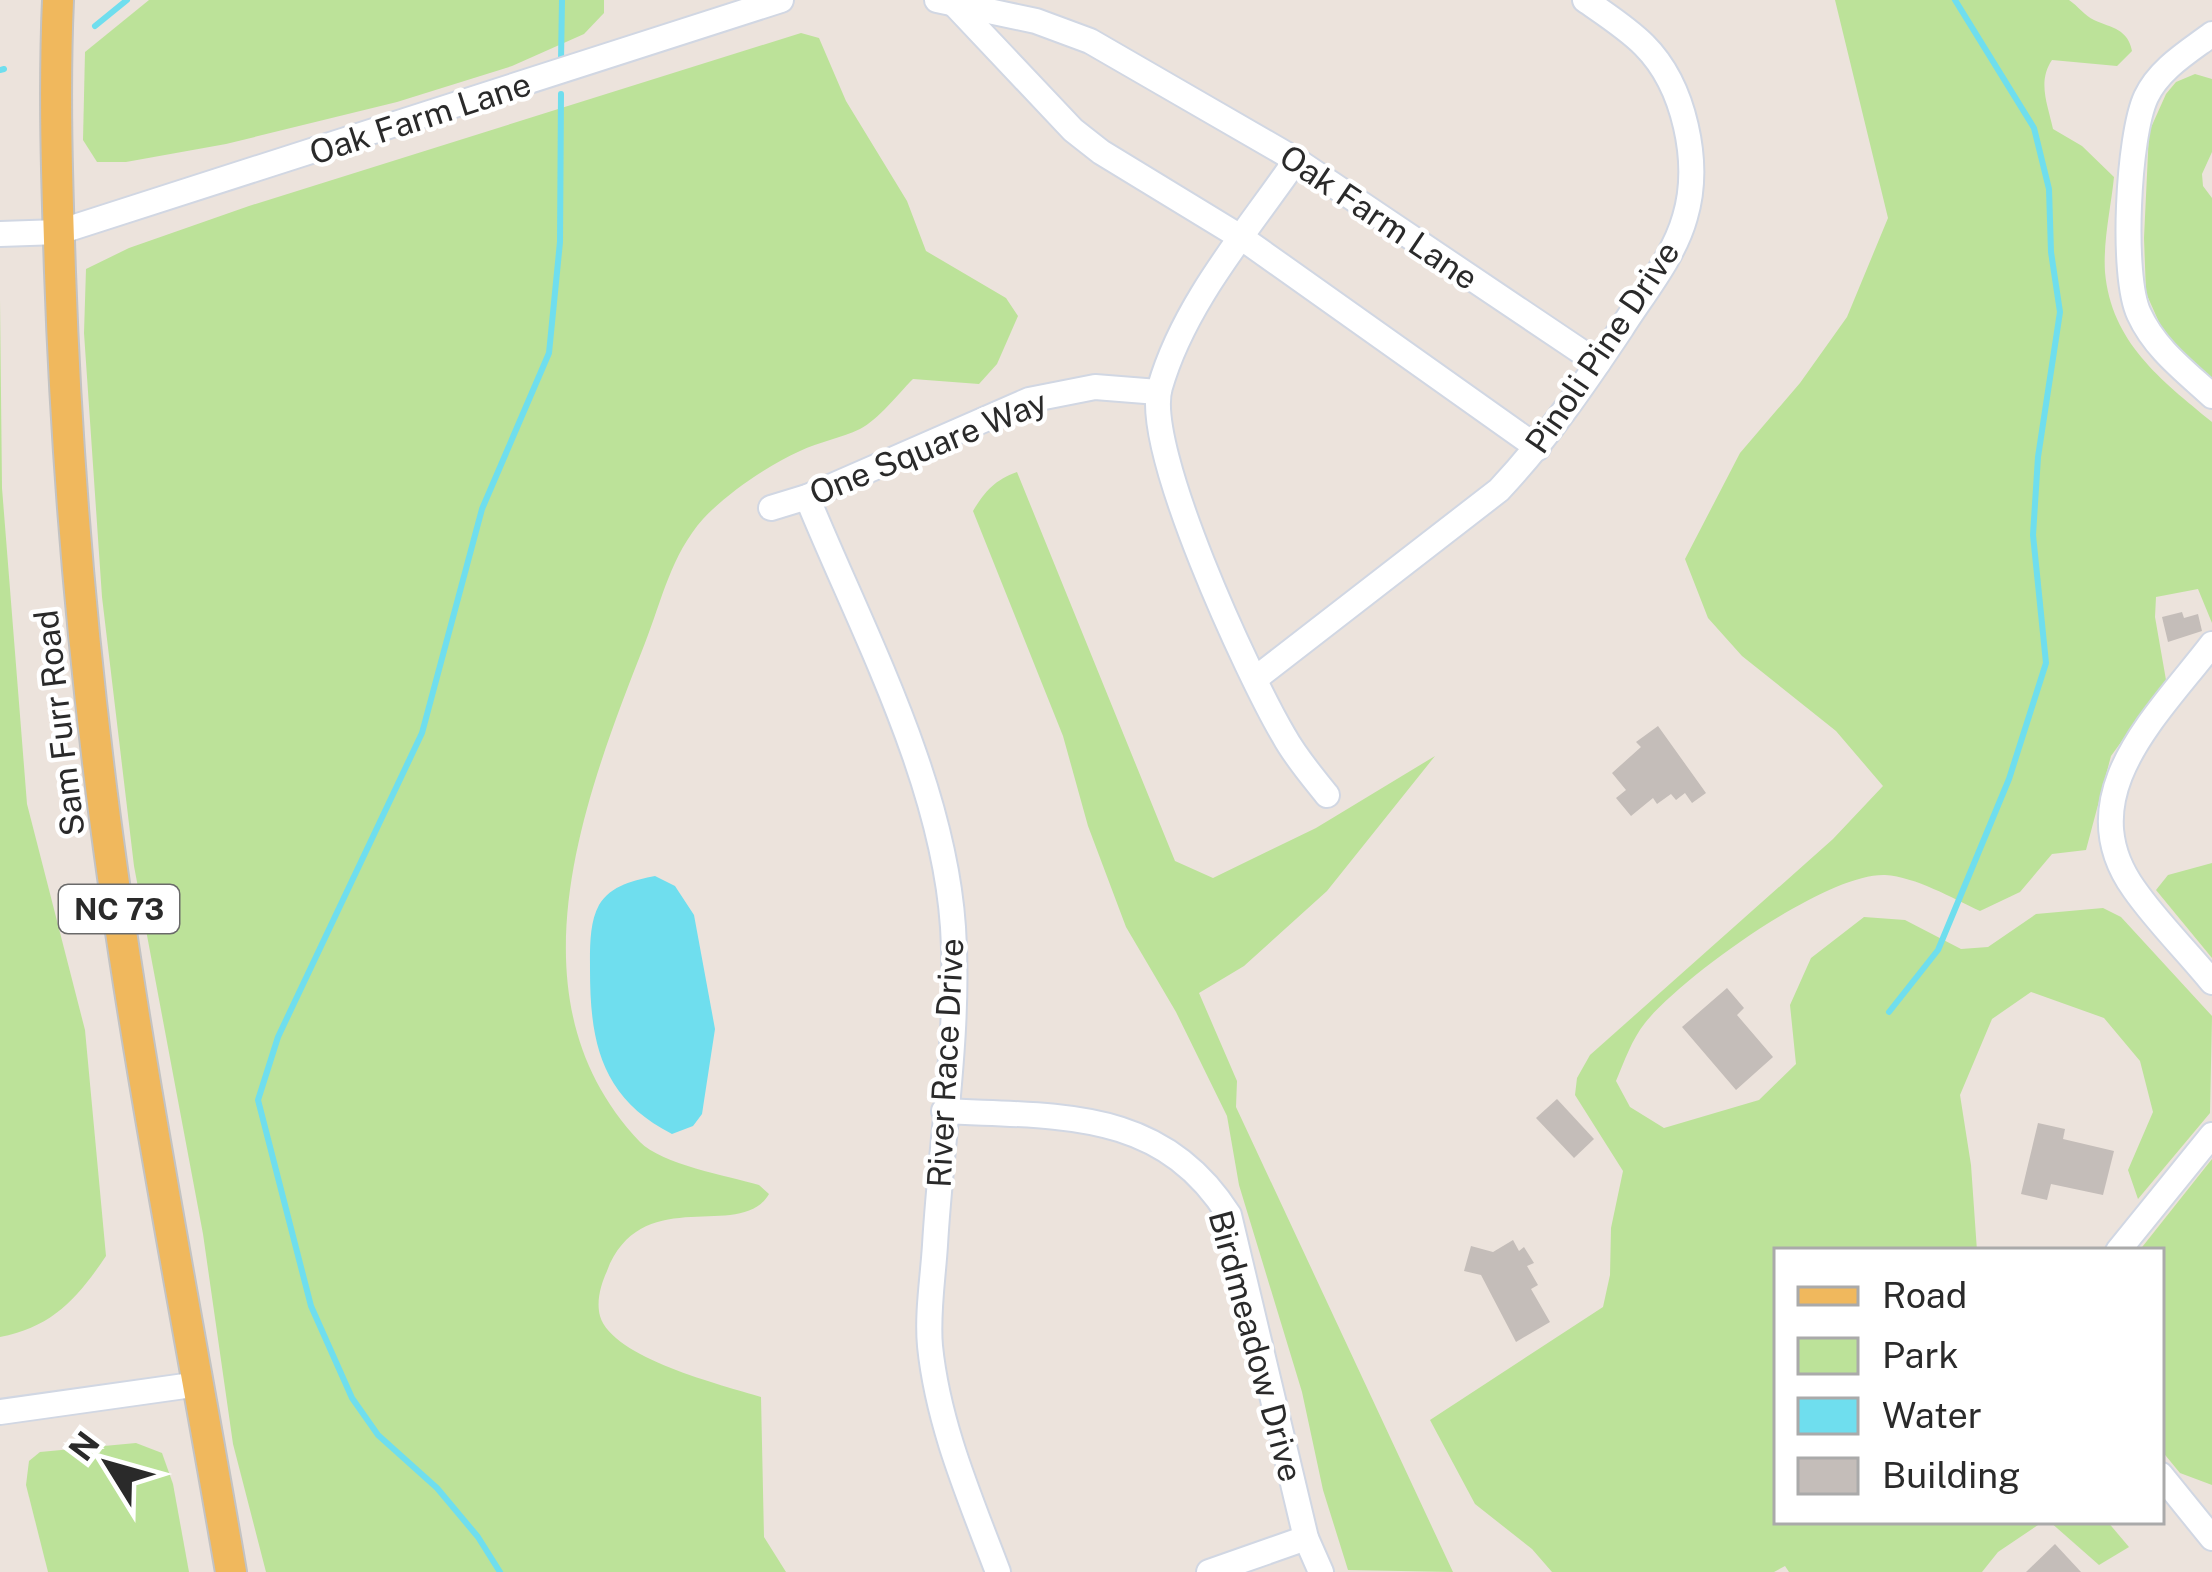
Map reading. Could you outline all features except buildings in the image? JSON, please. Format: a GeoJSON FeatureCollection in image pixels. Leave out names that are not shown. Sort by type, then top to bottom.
{"type":"FeatureCollection","features":[{"type":"Feature","properties":{"kind":"main road","name":"Sam Furr Road"},"geometry":{"type":"LineString","coordinates":[[58,0],[59,232],[69,479],[102,799],[231,1572]]}},
{"type":"Feature","properties":{"kind":"street","name":"Oak Farm Lane"},"geometry":{"type":"LineString","coordinates":[[0,234],[59,232],[781,0]]}},
{"type":"Feature","properties":{"kind":"street","name":"Pinoli Pine Drive"},"geometry":{"type":"LineString","coordinates":[[1255,679],[1499,490],[1538,448],[1598,364],[1660,269],[1685,218],[1692,169],[1678,101],[1645,46],[1586,0]]}},
{"type":"Feature","properties":{"kind":"street","name":"Oak Farm Lane"},"geometry":{"type":"LineString","coordinates":[[945,2],[1036,21],[1090,41],[1296,160],[1598,364]]}},
{"type":"Feature","properties":{"kind":"street","name":"Oak Farm Lane"},"geometry":{"type":"LineString","coordinates":[[945,2],[1101,152],[1242,238],[1538,448]]}},
{"type":"Feature","properties":{"kind":"street"},"geometry":{"type":"LineString","coordinates":[[1009,63],[1036,21]]}},
{"type":"Feature","properties":{"kind":"street"},"geometry":{"type":"LineString","coordinates":[[2212,34],[2167,68],[2146,96],[2136,137],[2128,248],[2132,296],[2147,330],[2212,396]]}},
{"type":"Feature","properties":{"kind":"street"},"geometry":{"type":"LineString","coordinates":[[1296,160],[1175,345],[1158,392],[1160,438],[1167,468],[1255,679],[1286,740],[1328,795]]}},
{"type":"Feature","properties":{"kind":"street","name":"One Square Way"},"geometry":{"type":"LineString","coordinates":[[772,508],[1029,400],[1095,387],[1158,392]]}},
{"type":"Feature","properties":{"kind":"street","name":"River Race Drive"},"geometry":{"type":"LineString","coordinates":[[807,497],[911,747],[930,808],[953,925],[953,1021],[929,1339],[947,1438],[998,1572]]}},
{"type":"Feature","properties":{"kind":"street"},"geometry":{"type":"LineString","coordinates":[[2212,644],[2122,766],[2110,806],[2110,827],[2134,889],[2212,982]]}},
{"type":"Feature","properties":{"kind":"street","name":"Birdmeadow Drive"},"geometry":{"type":"LineString","coordinates":[[944,1111],[1085,1118],[1137,1134],[1175,1156],[1212,1188],[1229,1215],[1306,1538],[1322,1572]]}},
{"type":"Feature","properties":{"kind":"street"},"geometry":{"type":"LineString","coordinates":[[2120,1248],[2212,1136]]}},
{"type":"Feature","properties":{"kind":"street"},"geometry":{"type":"LineString","coordinates":[[0,1412],[199,1384]]}},
{"type":"Feature","properties":{"kind":"street"},"geometry":{"type":"LineString","coordinates":[[2164,1478],[2212,1538]]}},
{"type":"Feature","properties":{"kind":"street"},"geometry":{"type":"LineString","coordinates":[[1209,1572],[1306,1538]]}},
{"type":"Feature","properties":{"kind":"green space"},"geometry":{"type":"Polygon","coordinates":[[[149,0],[604,0],[604,13],[584,34],[512,66],[397,102],[226,144],[126,162],[97,162],[83,140],[85,52],[149,0]]]}},
{"type":"Feature","properties":{"kind":"green space"},"geometry":{"type":"Polygon","coordinates":[[[1835,0],[2069,0],[2127,38],[2132,51],[2117,66],[2052,60],[2045,94],[2053,129],[2082,146],[2114,177],[2105,272],[2117,319],[2157,375],[2212,422],[2212,623],[2198,589],[2156,597],[2166,680],[2111,756],[2086,850],[2052,854],[2020,892],[1980,911],[1921,884],[1885,875],[1827,891],[1756,931],[1663,1003],[1636,1036],[1616,1081],[1630,1107],[1664,1128],[1759,1100],[1796,1064],[1790,1005],[1811,958],[1864,917],[1905,920],[1961,949],[1988,947],[2036,914],[2103,908],[2121,917],[2212,1016],[2210,1113],[2138,1199],[2128,1170],[2153,1112],[2140,1061],[2104,1018],[2031,992],[1992,1019],[1960,1095],[1977,1248],[1774,1248],[1774,1524],[2040,1524],[1998,1552],[1982,1572],[1789,1572],[1785,1566],[1774,1572],[1552,1572],[1532,1549],[1475,1504],[1430,1420],[1603,1307],[1623,1171],[1575,1095],[1577,1078],[1590,1055],[1833,839],[1883,786],[1836,731],[1742,656],[1708,618],[1685,559],[1740,453],[1800,383],[1847,317],[1888,218],[1835,0]]]}},
{"type":"Feature","properties":{"kind":"green space"},"geometry":{"type":"Polygon","coordinates":[[[801,33],[819,38],[846,101],[907,201],[926,251],[1006,298],[1018,316],[997,364],[979,384],[913,379],[867,425],[761,472],[723,500],[692,533],[668,578],[600,767],[569,898],[566,963],[575,1026],[599,1086],[640,1142],[663,1157],[759,1185],[769,1194],[755,1208],[737,1214],[666,1220],[643,1228],[623,1244],[607,1271],[599,1304],[609,1331],[625,1345],[696,1377],[761,1397],[764,1537],[786,1572],[266,1572],[233,1444],[203,1234],[134,866],[102,597],[84,333],[86,269],[129,248],[249,206],[801,33]]]}},
{"type":"Feature","properties":{"kind":"green space"},"geometry":{"type":"Polygon","coordinates":[[[2195,74],[2212,79],[2212,152],[2202,174],[2203,186],[2212,198],[2212,380],[2166,338],[2146,293],[2149,132],[2166,94],[2176,82],[2195,74]]]}},
{"type":"Feature","properties":{"kind":"green space"},"geometry":{"type":"Polygon","coordinates":[[[0,300],[2,488],[27,804],[85,1030],[106,1256],[62,1309],[34,1326],[0,1337],[0,300]]]}},
{"type":"Feature","properties":{"kind":"green space"},"geometry":{"type":"Polygon","coordinates":[[[1017,472],[1175,861],[1213,878],[1316,828],[1435,756],[1327,891],[1244,966],[1199,993],[1237,1081],[1236,1107],[1453,1572],[1348,1570],[1323,1490],[1302,1392],[1239,1185],[1227,1116],[1176,1012],[1126,927],[1088,826],[1063,736],[973,511],[991,487],[1017,472]]]}},
{"type":"Feature","properties":{"kind":"green space"},"geometry":{"type":"Polygon","coordinates":[[[2212,863],[2212,958],[2156,890],[2168,875],[2212,863]]]}},
{"type":"Feature","properties":{"kind":"green space"},"geometry":{"type":"Polygon","coordinates":[[[2212,1159],[2212,1485],[2180,1473],[2164,1454],[2164,1248],[2141,1248],[2212,1159]]]}},
{"type":"Feature","properties":{"kind":"green space"},"geometry":{"type":"Polygon","coordinates":[[[136,1443],[162,1453],[173,1484],[189,1572],[48,1572],[26,1485],[29,1461],[40,1452],[136,1443]]]}},
{"type":"Feature","properties":{"kind":"green space"},"geometry":{"type":"Polygon","coordinates":[[[2052,1524],[2110,1524],[2129,1547],[2099,1565],[2052,1524]]]}},
{"type":"Feature","properties":{"kind":"water"},"geometry":{"type":"Polygon","coordinates":[[[655,876],[675,886],[694,915],[715,1029],[702,1114],[693,1126],[672,1134],[648,1120],[615,1086],[597,1045],[591,997],[591,937],[599,905],[617,888],[655,876]]]}},
{"type":"Feature","properties":{"kind":"waterway"},"geometry":{"type":"LineString","coordinates":[[95,26],[127,0]]}},
{"type":"Feature","properties":{"kind":"waterway"},"geometry":{"type":"LineString","coordinates":[[561,60],[562,0]]}},
{"type":"Feature","properties":{"kind":"waterway"},"geometry":{"type":"LineString","coordinates":[[1889,1012],[1938,950],[2009,779],[2046,663],[2033,535],[2038,457],[2060,312],[2051,252],[2049,189],[2034,128],[1955,0]]}},
{"type":"Feature","properties":{"kind":"waterway"},"geometry":{"type":"LineString","coordinates":[[0,70],[4,69]]}},
{"type":"Feature","properties":{"kind":"waterway"},"geometry":{"type":"LineString","coordinates":[[500,1572],[437,1488],[378,1435],[352,1398],[311,1306],[258,1100],[278,1037],[422,733],[482,509],[549,353],[560,242],[561,94]]}}]}
